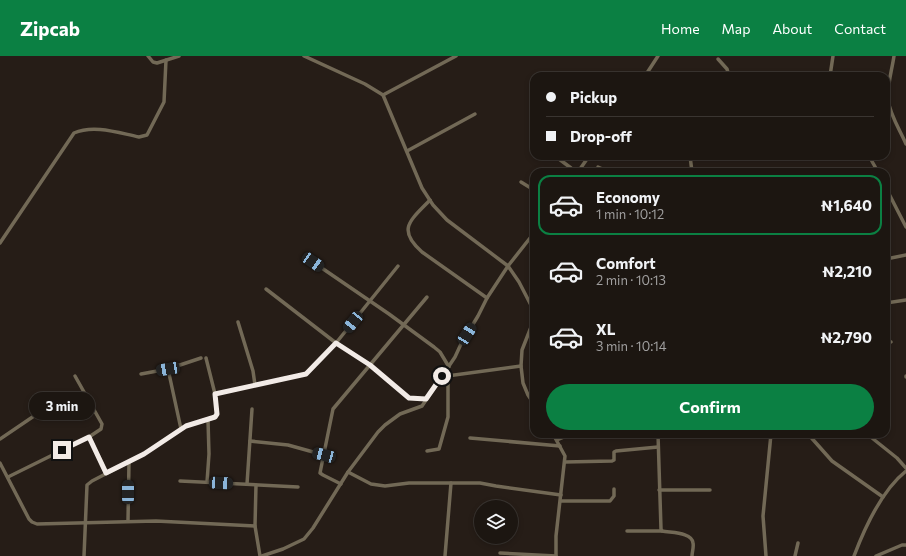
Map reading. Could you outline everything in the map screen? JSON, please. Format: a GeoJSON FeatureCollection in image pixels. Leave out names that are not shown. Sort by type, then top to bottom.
{"type":"FeatureCollection","features":[{"type":"Feature","properties":{"kind":"street"},"geometry":{"type":"LineString","coordinates":[[148,56],[153,62],[157,63],[179,56]]}},
{"type":"Feature","properties":{"kind":"street"},"geometry":{"type":"LineString","coordinates":[[304,56],[366,84],[383,95],[422,188],[433,206],[447,220],[508,266],[530,303]]}},
{"type":"Feature","properties":{"kind":"street"},"geometry":{"type":"LineString","coordinates":[[383,95],[456,56]]}},
{"type":"Feature","properties":{"kind":"street"},"geometry":{"type":"LineString","coordinates":[[647,72],[658,56]]}},
{"type":"Feature","properties":{"kind":"street"},"geometry":{"type":"LineString","coordinates":[[831,72],[833,56]]}},
{"type":"Feature","properties":{"kind":"street"},"geometry":{"type":"LineString","coordinates":[[890,80],[894,56]]}},
{"type":"Feature","properties":{"kind":"street"},"geometry":{"type":"LineString","coordinates":[[718,59],[728,69],[728,72]]}},
{"type":"Feature","properties":{"kind":"street"},"geometry":{"type":"LineString","coordinates":[[0,243],[74,133],[80,130],[92,128],[139,137],[147,135],[164,102],[166,60]]}},
{"type":"Feature","properties":{"kind":"street"},"geometry":{"type":"LineString","coordinates":[[890,107],[906,144]]}},
{"type":"Feature","properties":{"kind":"street"},"geometry":{"type":"LineString","coordinates":[[407,151],[475,114]]}},
{"type":"Feature","properties":{"kind":"street"},"geometry":{"type":"LineString","coordinates":[[560,160],[571,168]]}},
{"type":"Feature","properties":{"kind":"street"},"geometry":{"type":"LineString","coordinates":[[521,182],[530,188]]}},
{"type":"Feature","properties":{"kind":"street"},"geometry":{"type":"LineString","coordinates":[[891,198],[906,227]]}},
{"type":"Feature","properties":{"kind":"street"},"geometry":{"type":"LineString","coordinates":[[430,200],[412,219],[408,226],[409,234],[413,243],[422,252],[486,298]]}},
{"type":"Feature","properties":{"kind":"street"},"geometry":{"type":"LineString","coordinates":[[256,485],[255,526],[261,556],[304,539],[313,528],[348,472],[385,425],[400,414],[422,406],[455,357],[478,316],[486,298],[508,266],[530,238]]}},
{"type":"Feature","properties":{"kind":"street"},"geometry":{"type":"LineString","coordinates":[[890,258],[906,255]]}},
{"type":"Feature","properties":{"kind":"street"},"geometry":{"type":"LineString","coordinates":[[313,262],[440,352],[449,367]]}},
{"type":"Feature","properties":{"kind":"street"},"geometry":{"type":"LineString","coordinates":[[215,394],[306,374],[336,343],[398,266]]}},
{"type":"Feature","properties":{"kind":"street"},"geometry":{"type":"LineString","coordinates":[[266,289],[336,343],[370,365],[409,398],[426,399]]}},
{"type":"Feature","properties":{"kind":"street"},"geometry":{"type":"LineString","coordinates":[[341,484],[320,473],[333,409],[427,297]]}},
{"type":"Feature","properties":{"kind":"street"},"geometry":{"type":"LineString","coordinates":[[890,302],[906,300]]}},
{"type":"Feature","properties":{"kind":"street"},"geometry":{"type":"LineString","coordinates":[[238,322],[253,371],[255,384]]}},
{"type":"Feature","properties":{"kind":"street"},"geometry":{"type":"LineString","coordinates":[[530,330],[522,350],[521,366],[526,389],[530,398]]}},
{"type":"Feature","properties":{"kind":"street"},"geometry":{"type":"LineString","coordinates":[[84,556],[87,485],[106,473],[166,441],[186,426],[208,420],[215,417],[217,414],[215,394],[204,358],[168,369],[141,374]]}},
{"type":"Feature","properties":{"kind":"street"},"geometry":{"type":"LineString","coordinates":[[442,376],[521,366]]}},
{"type":"Feature","properties":{"kind":"street"},"geometry":{"type":"LineString","coordinates":[[168,369],[181,429]]}},
{"type":"Feature","properties":{"kind":"street"},"geometry":{"type":"LineString","coordinates":[[427,451],[439,449],[448,417],[448,375]]}},
{"type":"Feature","properties":{"kind":"street"},"geometry":{"type":"LineString","coordinates":[[8,477],[89,437],[101,429],[102,424],[75,376]]}},
{"type":"Feature","properties":{"kind":"street"},"geometry":{"type":"LineString","coordinates":[[0,439],[34,416],[55,405]]}},
{"type":"Feature","properties":{"kind":"street"},"geometry":{"type":"LineString","coordinates":[[247,484],[252,409]]}},
{"type":"Feature","properties":{"kind":"street"},"geometry":{"type":"LineString","coordinates":[[207,482],[209,454],[208,420]]}},
{"type":"Feature","properties":{"kind":"street"},"geometry":{"type":"LineString","coordinates":[[89,437],[106,473]]}},
{"type":"Feature","properties":{"kind":"street"},"geometry":{"type":"LineString","coordinates":[[470,438],[560,446]]}},
{"type":"Feature","properties":{"kind":"street"},"geometry":{"type":"LineString","coordinates":[[500,553],[556,556],[556,536],[565,462],[565,456],[557,440],[562,438]]}},
{"type":"Feature","properties":{"kind":"street"},"geometry":{"type":"LineString","coordinates":[[658,438],[660,527],[662,531]]}},
{"type":"Feature","properties":{"kind":"street"},"geometry":{"type":"LineString","coordinates":[[766,556],[763,516],[771,438]]}},
{"type":"Feature","properties":{"kind":"street"},"geometry":{"type":"LineString","coordinates":[[812,438],[832,461],[883,497]]}},
{"type":"Feature","properties":{"kind":"street"},"geometry":{"type":"LineString","coordinates":[[854,556],[866,526],[883,497],[897,477],[906,469],[897,458],[872,438]]}},
{"type":"Feature","properties":{"kind":"street"},"geometry":{"type":"LineString","coordinates":[[250,441],[288,445],[324,455]]}},
{"type":"Feature","properties":{"kind":"street"},"geometry":{"type":"LineString","coordinates":[[565,462],[612,461],[614,460],[614,452],[616,450],[658,447]]}},
{"type":"Feature","properties":{"kind":"street"},"geometry":{"type":"LineString","coordinates":[[128,521],[129,462]]}},
{"type":"Feature","properties":{"kind":"street"},"geometry":{"type":"LineString","coordinates":[[0,463],[29,519],[37,524],[156,520],[255,526]]}},
{"type":"Feature","properties":{"kind":"street"},"geometry":{"type":"LineString","coordinates":[[348,472],[370,484],[385,486],[409,483],[480,483],[561,495]]}},
{"type":"Feature","properties":{"kind":"street"},"geometry":{"type":"LineString","coordinates":[[180,481],[298,487]]}},
{"type":"Feature","properties":{"kind":"street"},"geometry":{"type":"LineString","coordinates":[[445,556],[451,483]]}},
{"type":"Feature","properties":{"kind":"street"},"geometry":{"type":"LineString","coordinates":[[561,500],[610,500],[614,496],[614,489]]}},
{"type":"Feature","properties":{"kind":"street"},"geometry":{"type":"LineString","coordinates":[[659,490],[710,490]]}},
{"type":"Feature","properties":{"kind":"street"},"geometry":{"type":"LineString","coordinates":[[627,531],[662,531],[690,536],[693,542],[692,556]]}},
{"type":"Feature","properties":{"kind":"street"},"geometry":{"type":"LineString","coordinates":[[795,556],[798,543]]}},
{"type":"Feature","properties":{"kind":"street"},"geometry":{"type":"LineString","coordinates":[[876,556],[902,545],[906,545]]}},
{"type":"Feature","properties":{"kind":"route"},"geometry":{"type":"LineString","coordinates":[[62,450],[89,437],[106,473],[166,441],[178,430],[215,417],[217,414],[215,394],[306,374],[336,343],[370,365],[409,398],[426,399],[442,376]]}}]}
